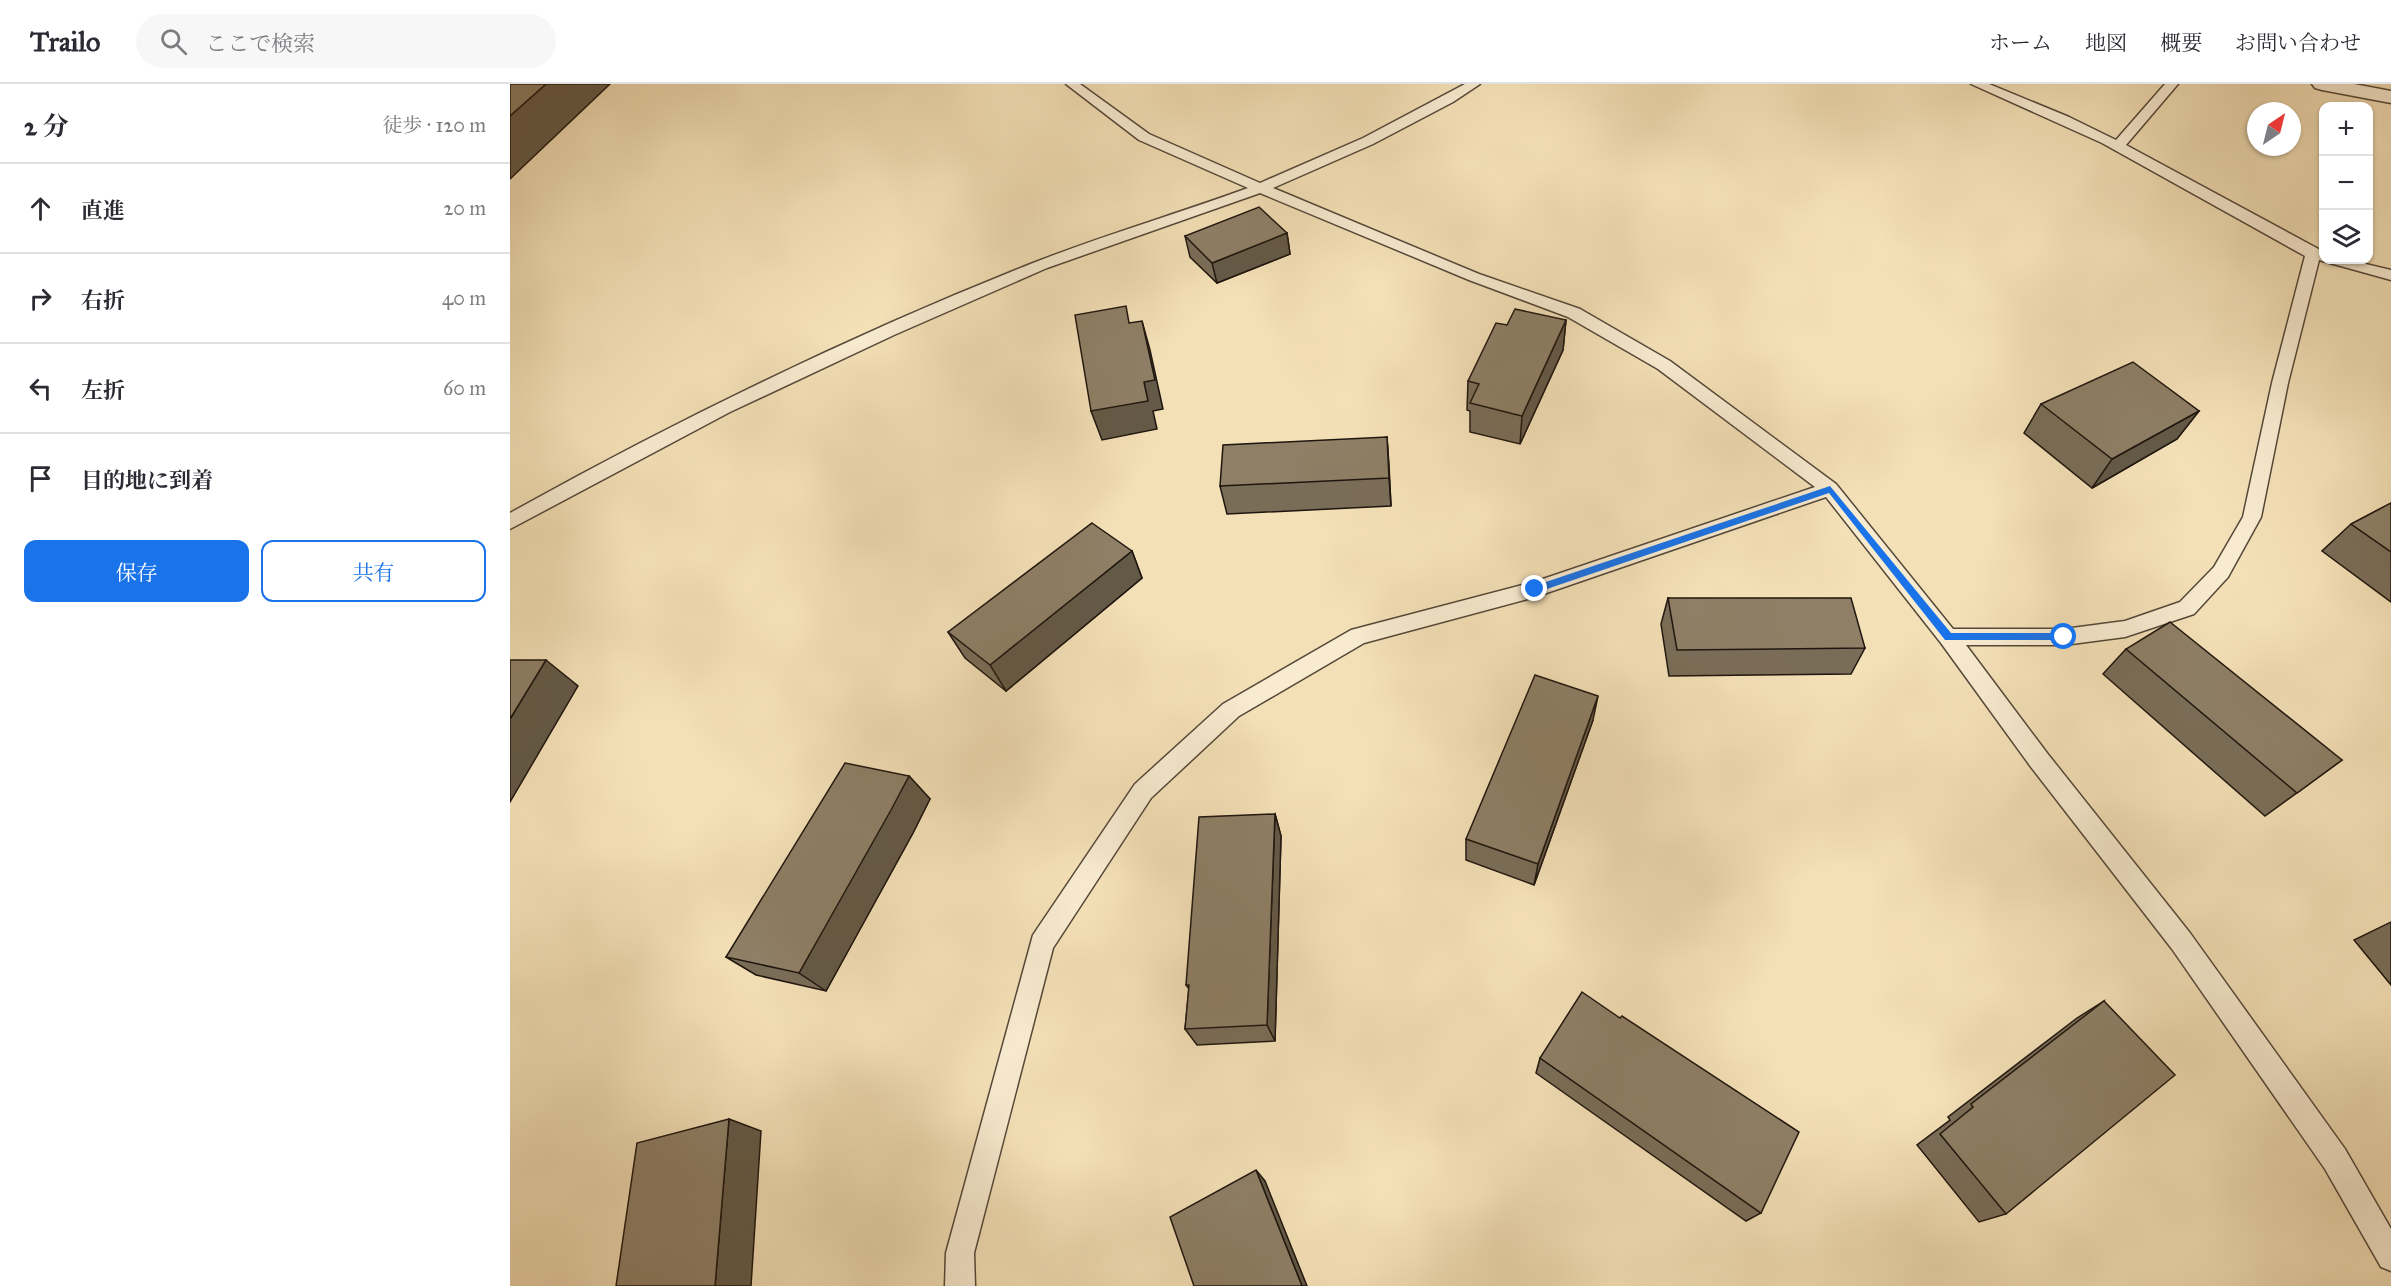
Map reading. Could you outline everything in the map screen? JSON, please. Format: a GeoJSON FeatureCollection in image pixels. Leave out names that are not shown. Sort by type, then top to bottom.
{"type":"FeatureCollection","features":[{"type":"Feature","properties":{"kind":"street"},"geometry":{"type":"LineString","coordinates":[[2322,84],[2391,98]]}},
{"type":"Feature","properties":{"kind":"lane"},"geometry":{"type":"LineString","coordinates":[[1072,84],[1144,137],[1474,277],[1574,313],[1664,365],[1830,489],[1948,637],[2039,760],[2187,951],[2334,1159],[2391,1257]]}},
{"type":"Feature","properties":{"kind":"lane"},"geometry":{"type":"LineString","coordinates":[[510,522],[596,473],[764,388],[899,326],[1042,265],[1262,188],[1352,148],[1439,105],[1474,84]]}},
{"type":"Feature","properties":{"kind":"lane"},"geometry":{"type":"LineString","coordinates":[[1948,637],[2064,637],[2125,629],[2187,608],[2221,572],[2252,517],[2280,383],[2318,256],[2117,147],[2013,98],[1977,84]]}},
{"type":"Feature","properties":{"kind":"lane"},"geometry":{"type":"LineString","coordinates":[[2117,147],[2172,84]]}},
{"type":"Feature","properties":{"kind":"lane"},"geometry":{"type":"LineString","coordinates":[[2348,264],[2391,275]]}},
{"type":"Feature","properties":{"kind":"lane"},"geometry":{"type":"LineString","coordinates":[[960,1286],[960,1253],[1042,942],[1143,791],[1231,710],[1358,636],[1535,589],[1830,489]]}},
{"type":"Feature","properties":{"kind":"building"},"geometry":{"type":"Polygon","coordinates":[[[510,84],[546,84],[510,116],[510,84]]]}},
{"type":"Feature","properties":{"kind":"building"},"geometry":{"type":"Polygon","coordinates":[[[1259,207],[1287,233],[1212,263],[1185,236],[1259,207]]]}},
{"type":"Feature","properties":{"kind":"building"},"geometry":{"type":"Polygon","coordinates":[[[1126,306],[1129,323],[1142,321],[1155,380],[1144,382],[1148,401],[1091,411],[1075,315],[1126,306]]]}},
{"type":"Feature","properties":{"kind":"building"},"geometry":{"type":"Polygon","coordinates":[[[1515,309],[1566,320],[1522,416],[1470,403],[1479,384],[1468,381],[1496,323],[1507,325],[1515,309]]]}},
{"type":"Feature","properties":{"kind":"building"},"geometry":{"type":"Polygon","coordinates":[[[2133,362],[2199,411],[2112,459],[2041,404],[2133,362]]]}},
{"type":"Feature","properties":{"kind":"building"},"geometry":{"type":"Polygon","coordinates":[[[1387,437],[1389,478],[1220,486],[1223,445],[1387,437]]]}},
{"type":"Feature","properties":{"kind":"building"},"geometry":{"type":"Polygon","coordinates":[[[2391,503],[2391,552],[2351,524],[2391,503]]]}},
{"type":"Feature","properties":{"kind":"building"},"geometry":{"type":"Polygon","coordinates":[[[1092,523],[1132,551],[990,665],[948,632],[1092,523]]]}},
{"type":"Feature","properties":{"kind":"building"},"geometry":{"type":"Polygon","coordinates":[[[1668,598],[1851,598],[1865,648],[1677,650],[1668,598]]]}},
{"type":"Feature","properties":{"kind":"building"},"geometry":{"type":"Polygon","coordinates":[[[2170,622],[2342,760],[2297,793],[2126,649],[2170,622]]]}},
{"type":"Feature","properties":{"kind":"building"},"geometry":{"type":"Polygon","coordinates":[[[510,660],[546,660],[510,719],[510,660]]]}},
{"type":"Feature","properties":{"kind":"building"},"geometry":{"type":"Polygon","coordinates":[[[1535,675],[1598,696],[1538,864],[1466,839],[1535,675]]]}},
{"type":"Feature","properties":{"kind":"building"},"geometry":{"type":"Polygon","coordinates":[[[845,763],[909,776],[799,973],[726,957],[845,763]]]}},
{"type":"Feature","properties":{"kind":"building"},"geometry":{"type":"Polygon","coordinates":[[[1275,814],[1267,1025],[1185,1029],[1189,985],[1186,985],[1199,817],[1275,814]]]}},
{"type":"Feature","properties":{"kind":"building"},"geometry":{"type":"Polygon","coordinates":[[[1582,992],[1799,1132],[1761,1213],[1540,1058],[1582,992]]]}},
{"type":"Feature","properties":{"kind":"building"},"geometry":{"type":"Polygon","coordinates":[[[2104,1001],[2175,1075],[2006,1214],[1940,1134],[1973,1107],[1971,1104],[2104,1001]]]}},
{"type":"Feature","properties":{"kind":"building"},"geometry":{"type":"Polygon","coordinates":[[[729,1119],[715,1286],[616,1286],[637,1143],[729,1119]]]}},
{"type":"Feature","properties":{"kind":"building"},"geometry":{"type":"Polygon","coordinates":[[[1256,1170],[1302,1286],[1194,1286],[1170,1217],[1256,1170]]]}},
{"type":"Feature","properties":{"kind":"route"},"geometry":{"type":"LineString","coordinates":[[1535,589],[1730,525],[1830,489],[1948,637],[2064,637]]}}]}
